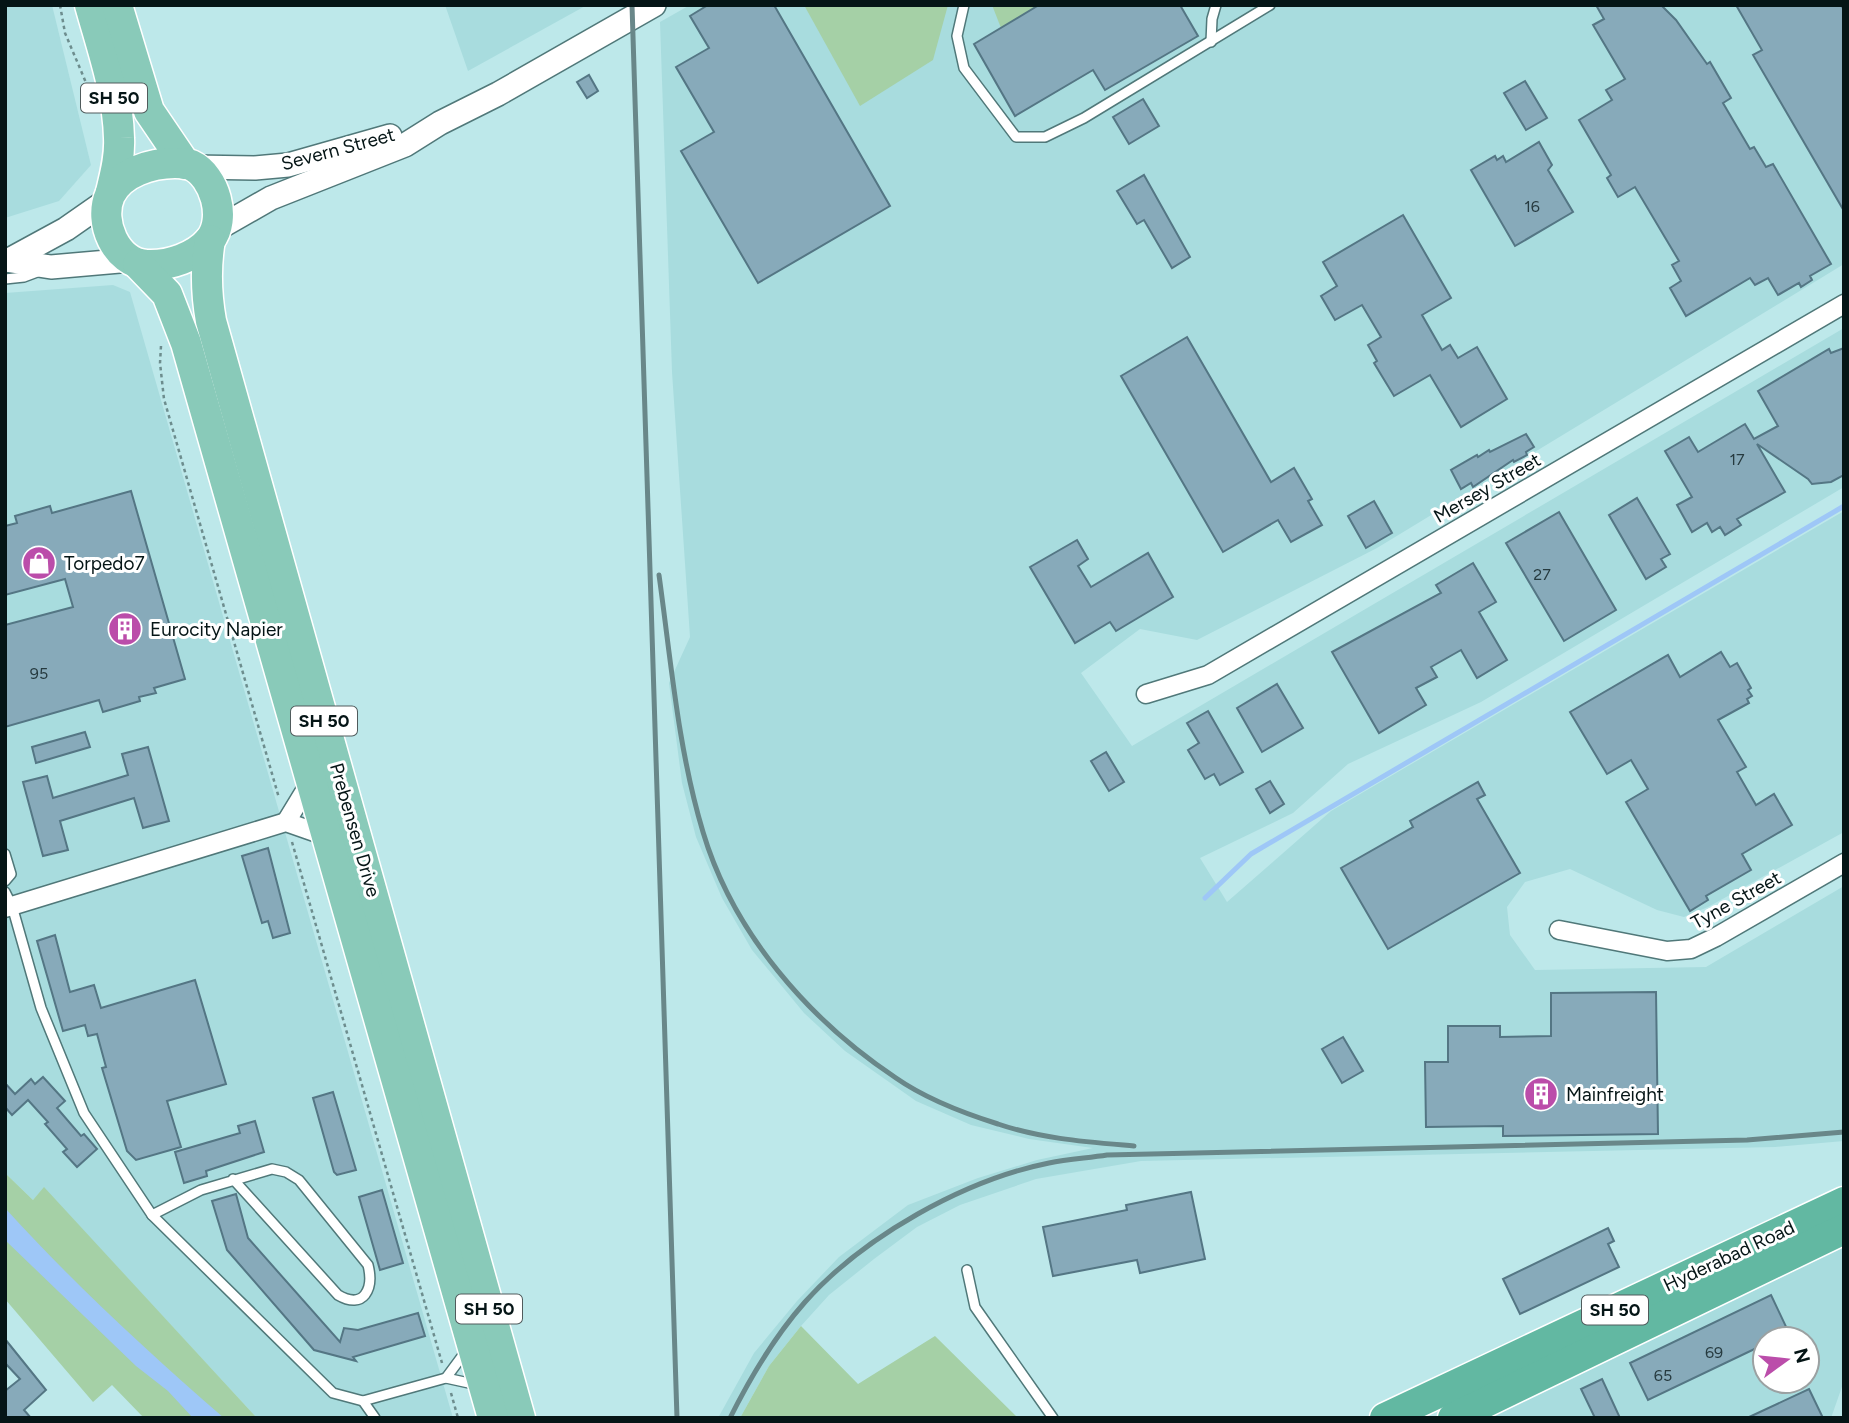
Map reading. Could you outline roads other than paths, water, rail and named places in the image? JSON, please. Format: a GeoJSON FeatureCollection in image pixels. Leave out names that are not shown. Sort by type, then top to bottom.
{"type":"FeatureCollection","features":[{"type":"Feature","properties":{"kind":"highway","name":"Hyderabad Road"},"geometry":{"type":"LineString","coordinates":[[1385,1418],[1844,1202]]}},
{"type":"Feature","properties":{"kind":"highway","name":"Hyderabad Road"},"geometry":{"type":"LineString","coordinates":[[1453,1418],[1844,1229]]}},
{"type":"Feature","properties":{"kind":"main road","name":"SH 50"},"geometry":{"type":"LineString","coordinates":[[90,5],[117,113],[119,139],[107,216],[110,233],[118,248],[134,262]]}},
{"type":"Feature","properties":{"kind":"main road","name":"SH 50"},"geometry":{"type":"LineString","coordinates":[[117,5],[149,111],[189,165],[201,173],[213,192],[218,209],[213,235]]}},
{"type":"Feature","properties":{"kind":"main road"},"geometry":{"type":"LineString","coordinates":[[110,196],[126,178],[144,168],[164,163],[189,165]]}},
{"type":"Feature","properties":{"kind":"main road"},"geometry":{"type":"LineString","coordinates":[[134,262],[160,264],[182,259],[213,235]]}},
{"type":"Feature","properties":{"kind":"main road","name":"Prebensen Drive"},"geometry":{"type":"LineString","coordinates":[[213,235],[206,265],[206,291],[211,321],[520,1418]]}},
{"type":"Feature","properties":{"kind":"main road","name":"Prebensen Drive"},"geometry":{"type":"LineString","coordinates":[[134,262],[167,294],[186,343],[493,1418]]}},
{"type":"Feature","properties":{"kind":"street","name":"Severn Street"},"geometry":{"type":"LineString","coordinates":[[213,235],[271,198],[405,145],[440,122],[498,94],[654,5]]}},
{"type":"Feature","properties":{"kind":"street","name":"Severn Street"},"geometry":{"type":"LineString","coordinates":[[189,165],[254,168],[288,165],[440,122]]}},
{"type":"Feature","properties":{"kind":"street"},"geometry":{"type":"LineString","coordinates":[[6,266],[66,229],[110,196]]}},
{"type":"Feature","properties":{"kind":"street"},"geometry":{"type":"LineString","coordinates":[[6,266],[51,267],[134,262]]}},
{"type":"Feature","properties":{"kind":"street","name":"Mersey Street"},"geometry":{"type":"LineString","coordinates":[[1146,694],[1208,676],[1844,304]]}},
{"type":"Feature","properties":{"kind":"street"},"geometry":{"type":"LineString","coordinates":[[286,822],[311,781]]}},
{"type":"Feature","properties":{"kind":"street"},"geometry":{"type":"LineString","coordinates":[[7,902],[286,822],[326,836]]}},
{"type":"Feature","properties":{"kind":"street","name":"Tyne Street"},"geometry":{"type":"LineString","coordinates":[[1559,930],[1667,951],[1691,949],[1844,863]]}},
{"type":"Feature","properties":{"kind":"lane"},"geometry":{"type":"LineString","coordinates":[[964,5],[957,36],[964,68],[1016,137],[1045,137],[1084,118],[1270,5]]}},
{"type":"Feature","properties":{"kind":"lane"},"geometry":{"type":"LineString","coordinates":[[1211,42],[1216,5]]}},
{"type":"Feature","properties":{"kind":"lane"},"geometry":{"type":"LineString","coordinates":[[5,854],[10,874],[5,881]]}},
{"type":"Feature","properties":{"kind":"lane"},"geometry":{"type":"LineString","coordinates":[[7,902],[41,1008],[85,1113],[152,1215],[333,1393],[363,1401],[446,1378],[484,1386]]}},
{"type":"Feature","properties":{"kind":"lane"},"geometry":{"type":"LineString","coordinates":[[152,1215],[201,1190],[233,1179],[272,1170],[286,1172],[299,1180],[368,1265],[371,1277],[369,1288],[363,1297],[356,1301],[338,1295],[233,1179]]}},
{"type":"Feature","properties":{"kind":"lane"},"geometry":{"type":"LineString","coordinates":[[967,1270],[975,1307],[1053,1418]]}},
{"type":"Feature","properties":{"kind":"lane"},"geometry":{"type":"LineString","coordinates":[[446,1378],[472,1342]]}},
{"type":"Feature","properties":{"kind":"lane"},"geometry":{"type":"LineString","coordinates":[[363,1401],[375,1418]]}},
{"type":"Feature","properties":{"kind":"waterway"},"geometry":{"type":"LineString","coordinates":[[1205,898],[1251,854],[1844,506]]}},
{"type":"Feature","properties":{"kind":"railway"},"geometry":{"type":"LineString","coordinates":[[632,5],[677,1418]]}},
{"type":"Feature","properties":{"kind":"railway"},"geometry":{"type":"LineString","coordinates":[[659,575],[681,737],[703,832],[716,869],[734,905],[754,939],[778,971],[833,1029],[864,1055],[908,1086],[932,1099],[985,1120],[1031,1133],[1134,1146]]}},
{"type":"Feature","properties":{"kind":"railway"},"geometry":{"type":"LineString","coordinates":[[730,1418],[773,1343],[805,1302],[829,1278],[856,1255],[917,1214],[950,1197],[1016,1171],[1107,1155],[1747,1140],[1844,1132]]}},
{"type":"Feature","properties":{"kind":"place","name":"Torpedo7"},"geometry":{"type":"Point","coordinates":[39,563]}},
{"type":"Feature","properties":{"kind":"place","name":"Eurocity Napier"},"geometry":{"type":"Point","coordinates":[125,629]}},
{"type":"Feature","properties":{"kind":"place","name":"Mainfreight"},"geometry":{"type":"Point","coordinates":[1541,1094]}}]}
